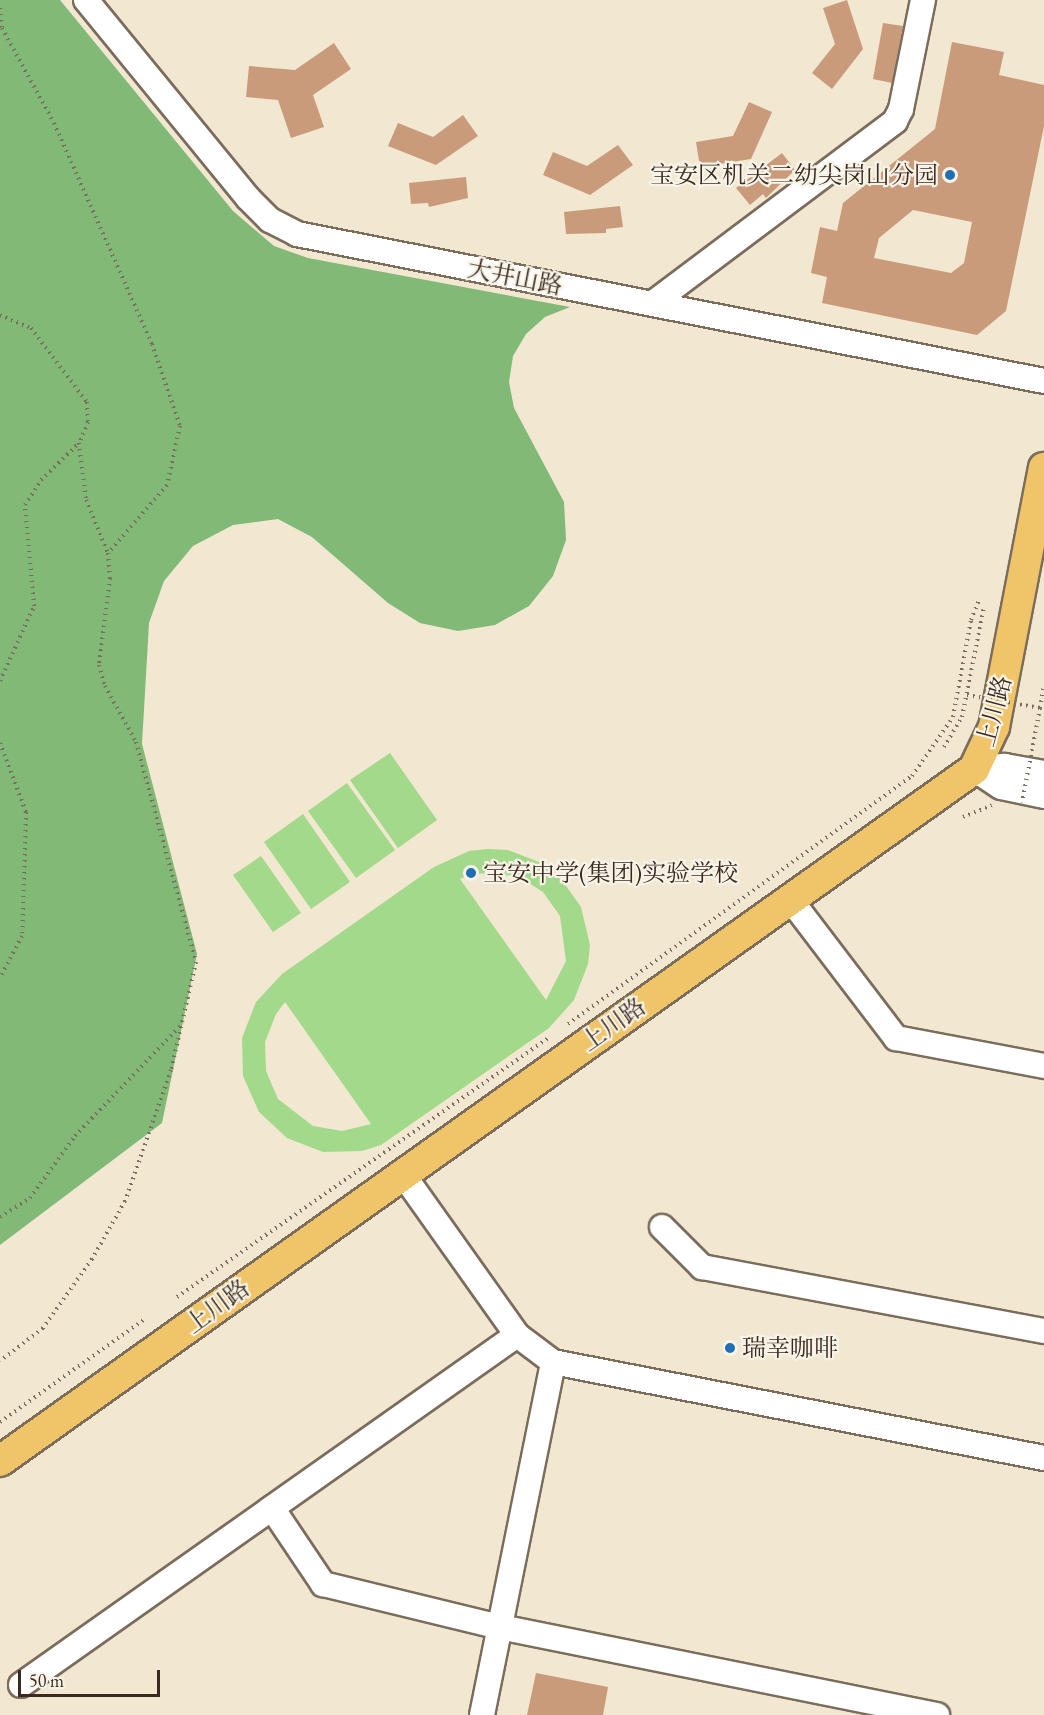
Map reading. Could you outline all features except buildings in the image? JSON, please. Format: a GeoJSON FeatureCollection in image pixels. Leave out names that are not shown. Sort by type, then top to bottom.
{"type":"FeatureCollection","features":[{"type":"Feature","properties":{"kind":"main road","name":"上川路"},"geometry":{"type":"LineString","coordinates":[[0,1461],[402,1173],[974,769],[994,727],[1044,468]]}},
{"type":"Feature","properties":{"kind":"street","name":"大井山路"},"geometry":{"type":"LineString","coordinates":[[86,0],[248,198],[283,228],[312,238],[1044,381]]}},
{"type":"Feature","properties":{"kind":"street"},"geometry":{"type":"LineString","coordinates":[[653,303],[895,121],[901,109],[923,0]]}},
{"type":"Feature","properties":{"kind":"street"},"geometry":{"type":"LineString","coordinates":[[974,769],[1005,766],[1044,773]]}},
{"type":"Feature","properties":{"kind":"street"},"geometry":{"type":"LineString","coordinates":[[974,769],[1001,788],[1033,799]]}},
{"type":"Feature","properties":{"kind":"street"},"geometry":{"type":"LineString","coordinates":[[790,899],[896,1038],[1044,1066]]}},
{"type":"Feature","properties":{"kind":"street"},"geometry":{"type":"LineString","coordinates":[[402,1173],[517,1335],[553,1362],[1044,1458]]}},
{"type":"Feature","properties":{"kind":"street"},"geometry":{"type":"LineString","coordinates":[[662,1227],[702,1267],[1044,1331]]}},
{"type":"Feature","properties":{"kind":"street"},"geometry":{"type":"LineString","coordinates":[[21,1685],[517,1335]]}},
{"type":"Feature","properties":{"kind":"street"},"geometry":{"type":"LineString","coordinates":[[482,1715],[553,1362]]}},
{"type":"Feature","properties":{"kind":"street"},"geometry":{"type":"LineString","coordinates":[[272,1508],[323,1584],[500,1628],[937,1715]]}},
{"type":"Feature","properties":{"kind":"path"},"geometry":{"type":"LineString","coordinates":[[0,8],[2,28],[54,123],[152,344],[180,426],[167,485],[108,553]]}},
{"type":"Feature","properties":{"kind":"path"},"geometry":{"type":"LineString","coordinates":[[0,315],[31,328],[87,402],[88,422],[79,443],[41,480],[25,505],[34,606],[0,681]]}},
{"type":"Feature","properties":{"kind":"path"},"geometry":{"type":"LineString","coordinates":[[0,1361],[43,1328],[92,1259],[125,1201],[184,1022],[196,962],[136,742],[105,686],[99,665],[110,578],[108,553],[86,500],[79,443]]}},
{"type":"Feature","properties":{"kind":"path"},"geometry":{"type":"LineString","coordinates":[[568,1024],[912,776],[953,717],[971,620],[979,600]]}},
{"type":"Feature","properties":{"kind":"path"},"geometry":{"type":"LineString","coordinates":[[944,747],[962,717],[984,607]]}},
{"type":"Feature","properties":{"kind":"path"},"geometry":{"type":"LineString","coordinates":[[1033,799],[1044,685]]}},
{"type":"Feature","properties":{"kind":"path"},"geometry":{"type":"LineString","coordinates":[[967,694],[1040,708]]}},
{"type":"Feature","properties":{"kind":"path"},"geometry":{"type":"LineString","coordinates":[[0,743],[26,812],[22,936],[0,978]]}},
{"type":"Feature","properties":{"kind":"path"},"geometry":{"type":"LineString","coordinates":[[0,1217],[30,1198],[75,1136],[184,1022]]}},
{"type":"Feature","properties":{"kind":"path"},"geometry":{"type":"LineString","coordinates":[[177,1297],[550,1037]]}},
{"type":"Feature","properties":{"kind":"path"},"geometry":{"type":"LineString","coordinates":[[0,1422],[145,1319]]}},
{"type":"Feature","properties":{"kind":"green space"},"geometry":{"type":"Polygon","coordinates":[[[0,0],[60,0],[233,211],[274,246],[308,258],[570,307],[545,317],[526,334],[513,356],[509,382],[514,408],[564,502],[566,540],[553,576],[529,606],[495,625],[458,631],[420,623],[388,603],[312,537],[278,519],[233,525],[193,546],[164,581],[149,623],[142,744],[197,954],[162,1123],[0,1245],[0,0]]]}},
{"type":"Feature","properties":{"kind":"green space"},"geometry":{"type":"Polygon","coordinates":[[[390,753],[437,820],[398,848],[350,780],[390,753]]]}},
{"type":"Feature","properties":{"kind":"green space"},"geometry":{"type":"Polygon","coordinates":[[[347,783],[395,850],[356,878],[308,811],[347,783]]]}},
{"type":"Feature","properties":{"kind":"green space"},"geometry":{"type":"Polygon","coordinates":[[[303,814],[350,882],[311,909],[264,842],[303,814]]]}},
{"type":"Feature","properties":{"kind":"green space"},"geometry":{"type":"Polygon","coordinates":[[[508,850],[544,864],[559,876],[581,907],[590,945],[588,964],[574,1000],[549,1028],[381,1145],[362,1151],[323,1152],[287,1138],[259,1112],[243,1076],[242,1038],[256,1002],[282,974],[434,867],[469,851],[508,850]],[[474,873],[460,879],[546,1000],[566,961],[560,916],[543,892],[518,876],[474,873]],[[285,1002],[276,1014],[265,1042],[266,1071],[278,1099],[313,1126],[342,1131],[371,1124],[285,1002]]]}},
{"type":"Feature","properties":{"kind":"green space"},"geometry":{"type":"Polygon","coordinates":[[[261,856],[301,913],[273,932],[233,875],[261,856]]]}},
{"type":"Feature","properties":{"kind":"place","name":"宝安区机关二幼尖岗山分园"},"geometry":{"type":"Point","coordinates":[950,175]}},
{"type":"Feature","properties":{"kind":"place","name":"宝安中学(集团)实验学校"},"geometry":{"type":"Point","coordinates":[471,873]}},
{"type":"Feature","properties":{"kind":"place","name":"瑞幸咖啡"},"geometry":{"type":"Point","coordinates":[730,1348]}}]}
